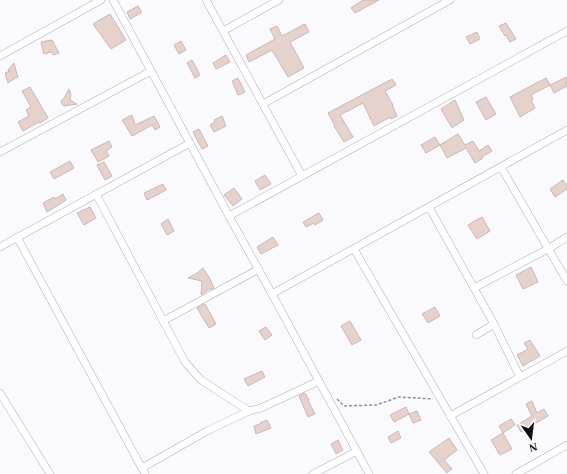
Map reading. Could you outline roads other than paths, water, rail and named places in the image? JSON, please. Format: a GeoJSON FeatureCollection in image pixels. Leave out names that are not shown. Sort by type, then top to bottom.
{"type":"FeatureCollection","features":[{"type":"Feature","properties":{"kind":"street"},"geometry":{"type":"LineString","coordinates":[[0,56],[100,0]]}},
{"type":"Feature","properties":{"kind":"street"},"geometry":{"type":"LineString","coordinates":[[113,0],[369,474]]}},
{"type":"Feature","properties":{"kind":"street"},"geometry":{"type":"LineString","coordinates":[[206,0],[302,176]]}},
{"type":"Feature","properties":{"kind":"street"},"geometry":{"type":"LineString","coordinates":[[223,31],[279,0]]}},
{"type":"Feature","properties":{"kind":"street"},"geometry":{"type":"LineString","coordinates":[[263,104],[450,0]]}},
{"type":"Feature","properties":{"kind":"street"},"geometry":{"type":"LineString","coordinates":[[229,216],[567,31]]}},
{"type":"Feature","properties":{"kind":"street"},"geometry":{"type":"LineString","coordinates":[[0,152],[151,71]]}},
{"type":"Feature","properties":{"kind":"street"},"geometry":{"type":"LineString","coordinates":[[272,294],[567,130]]}},
{"type":"Feature","properties":{"kind":"street"},"geometry":{"type":"LineString","coordinates":[[0,246],[190,143]]}},
{"type":"Feature","properties":{"kind":"street"},"geometry":{"type":"LineString","coordinates":[[501,167],[567,281]]}},
{"type":"Feature","properties":{"kind":"street"},"geometry":{"type":"LineString","coordinates":[[96,194],[185,362],[201,380],[249,411]]}},
{"type":"Feature","properties":{"kind":"street"},"geometry":{"type":"LineString","coordinates":[[429,207],[494,324],[520,377]]}},
{"type":"Feature","properties":{"kind":"street"},"geometry":{"type":"LineString","coordinates":[[474,288],[548,249],[567,237]]}},
{"type":"Feature","properties":{"kind":"street"},"geometry":{"type":"LineString","coordinates":[[17,238],[144,471],[206,431],[249,411],[261,408],[319,380]]}},
{"type":"Feature","properties":{"kind":"street"},"geometry":{"type":"LineString","coordinates":[[354,249],[484,474]]}},
{"type":"Feature","properties":{"kind":"street"},"geometry":{"type":"LineString","coordinates":[[163,322],[258,269]]}},
{"type":"Feature","properties":{"kind":"street"},"geometry":{"type":"LineString","coordinates":[[476,336],[494,324]]}},
{"type":"Feature","properties":{"kind":"street"},"geometry":{"type":"LineString","coordinates":[[450,416],[567,351]]}},
{"type":"Feature","properties":{"kind":"street"},"geometry":{"type":"LineString","coordinates":[[0,393],[50,474]]}},
{"type":"Feature","properties":{"kind":"street"},"geometry":{"type":"LineString","coordinates":[[516,474],[567,445]]}},
{"type":"Feature","properties":{"kind":"street"},"geometry":{"type":"LineString","coordinates":[[313,474],[357,451]]}}]}
